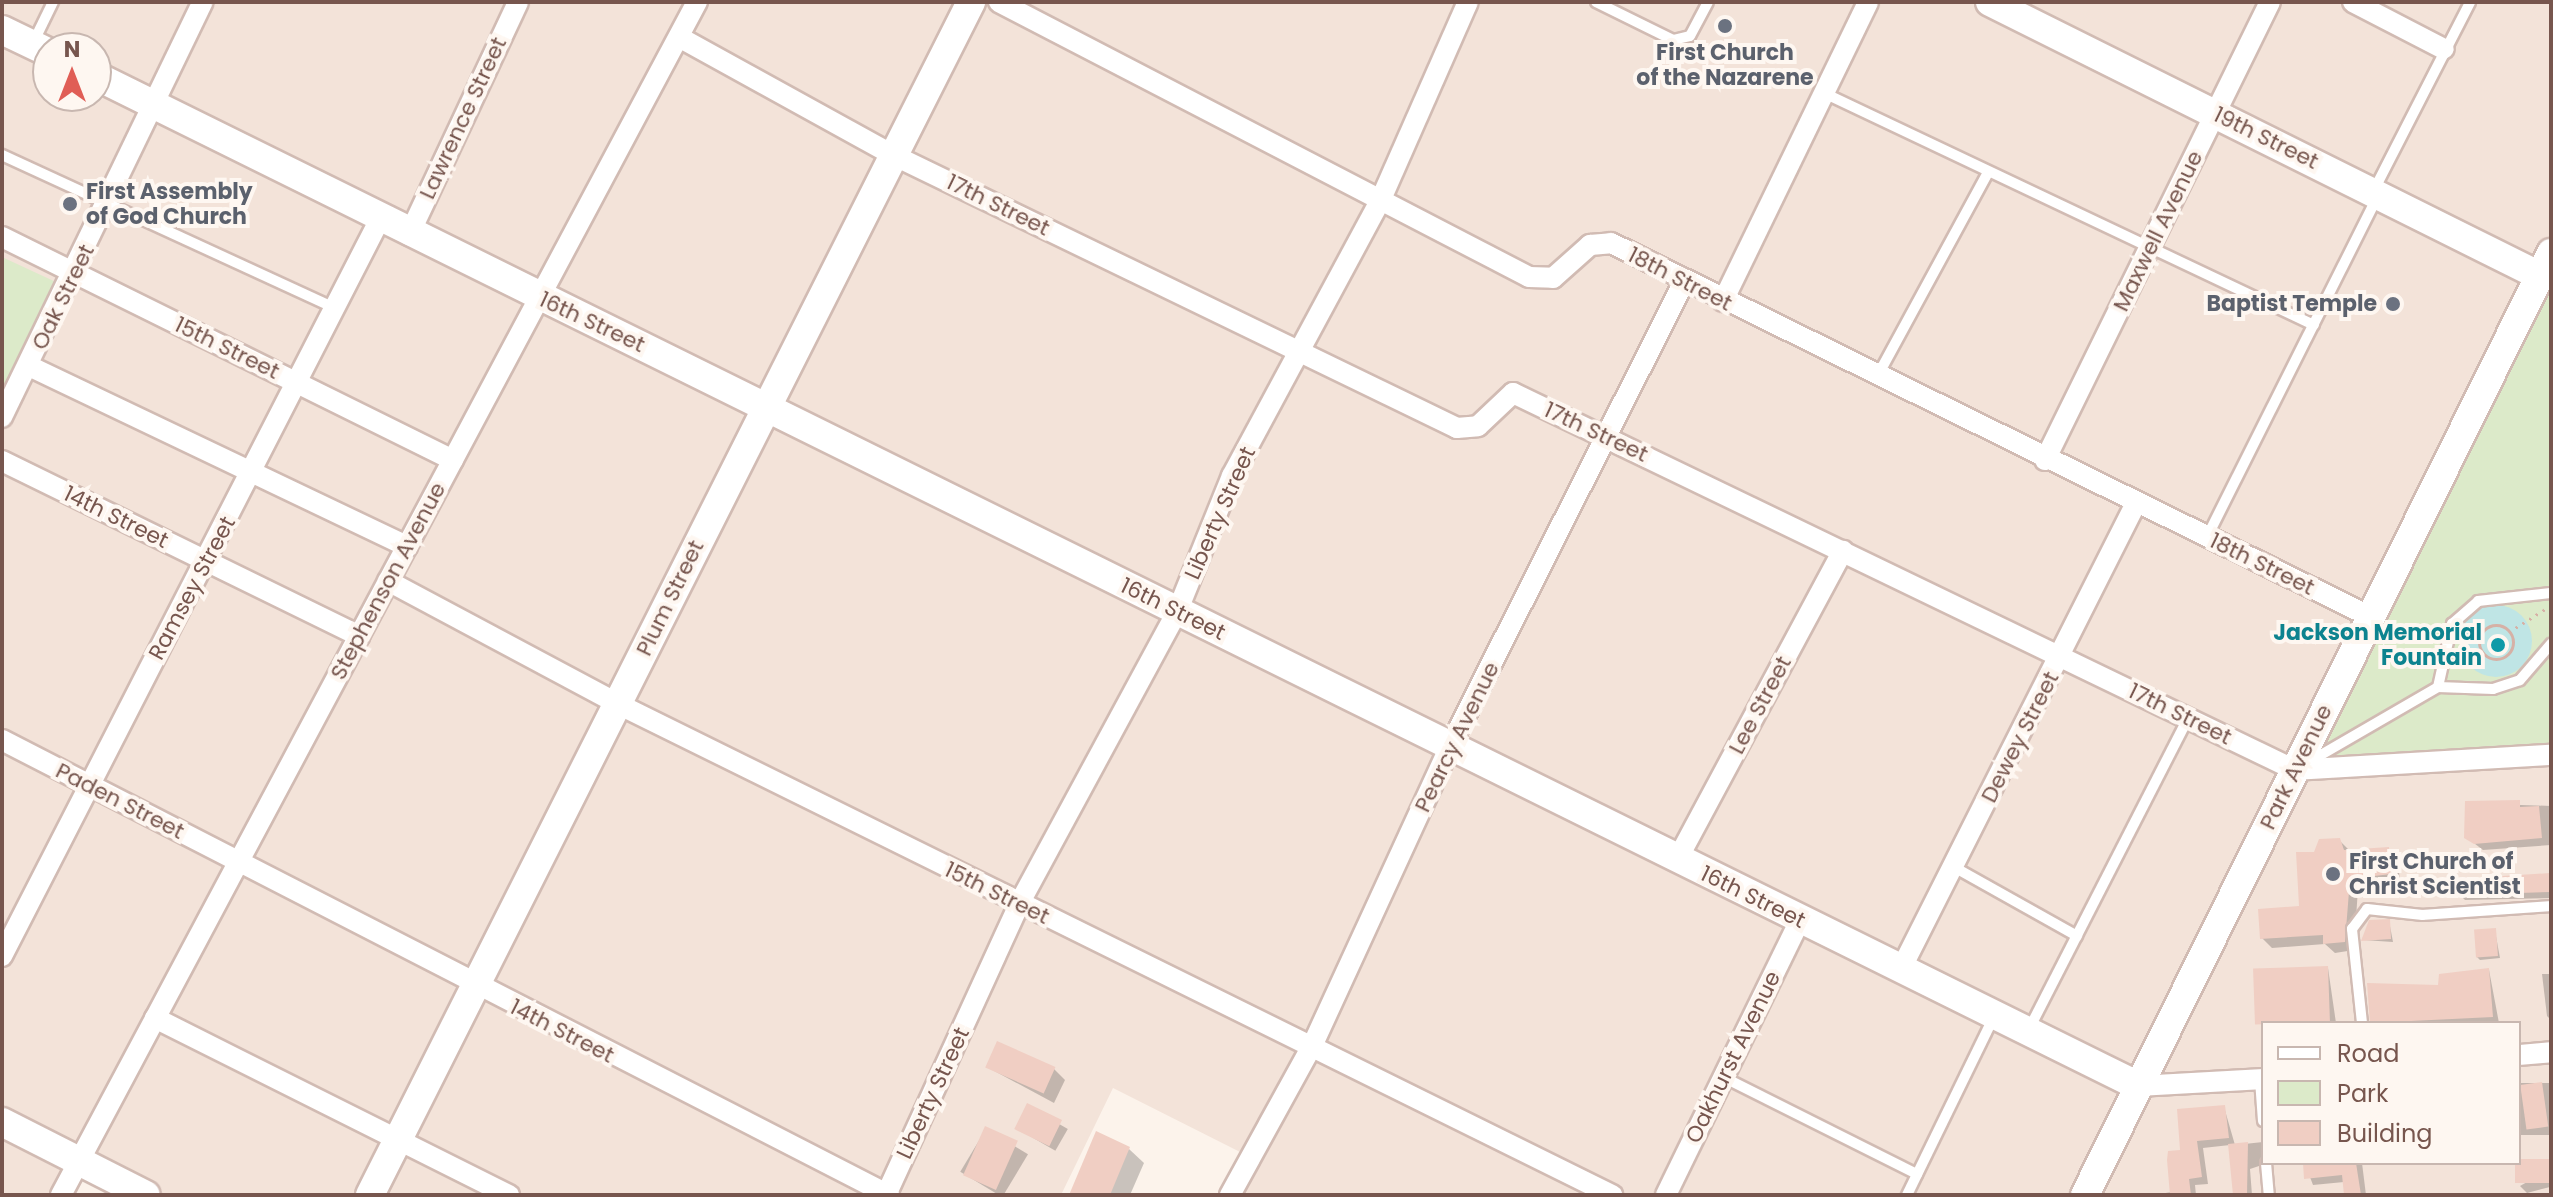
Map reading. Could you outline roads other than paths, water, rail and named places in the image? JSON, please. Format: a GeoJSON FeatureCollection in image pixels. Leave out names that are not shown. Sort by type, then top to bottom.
{"type":"FeatureCollection","features":[{"type":"Feature","properties":{"kind":"street","name":"Oak Street"},"geometry":{"type":"LineString","coordinates":[[2,417],[76,274],[203,2]]}},
{"type":"Feature","properties":{"kind":"street","name":"Lawrence Street"},"geometry":{"type":"LineString","coordinates":[[409,235],[518,2]]}},
{"type":"Feature","properties":{"kind":"street","name":"Stephenson Avenue"},"geometry":{"type":"LineString","coordinates":[[61,1195],[697,2]]}},
{"type":"Feature","properties":{"kind":"street","name":"Plum Street"},"geometry":{"type":"LineString","coordinates":[[370,1195],[477,988],[889,153],[971,2]]}},
{"type":"Feature","properties":{"kind":"street","name":"18th Street"},"geometry":{"type":"LineString","coordinates":[[999,2],[1529,277],[1553,278],[1590,245],[1611,243],[2045,460],[2371,617]]}},
{"type":"Feature","properties":{"kind":"street","name":"Liberty Street"},"geometry":{"type":"LineString","coordinates":[[887,1195],[1019,904],[1177,612],[1232,476],[1301,353],[1381,199],[1468,2]]}},
{"type":"Feature","properties":{"kind":"street"},"geometry":{"type":"LineString","coordinates":[[1723,301],[1868,2]]}},
{"type":"Feature","properties":{"kind":"street","name":"19th Street"},"geometry":{"type":"LineString","coordinates":[[1990,2],[2377,192],[2546,264]]}},
{"type":"Feature","properties":{"kind":"street","name":"Maxwell Avenue"},"geometry":{"type":"LineString","coordinates":[[2045,460],[2270,2]]}},
{"type":"Feature","properties":{"kind":"street"},"geometry":{"type":"LineString","coordinates":[[2353,2],[2444,49]]}},
{"type":"Feature","properties":{"kind":"street"},"geometry":{"type":"LineString","coordinates":[[2,30],[32,44]]}},
{"type":"Feature","properties":{"kind":"street","name":"17th Street"},"geometry":{"type":"LineString","coordinates":[[679,37],[889,153],[1457,428],[1478,426],[1513,393],[2295,770],[2551,755]]}},
{"type":"Feature","properties":{"kind":"street","name":"16th Street"},"geometry":{"type":"LineString","coordinates":[[112,84],[409,235],[767,402],[1177,612],[1452,742],[1677,860],[2139,1086],[2261,1079]]}},
{"type":"Feature","properties":{"kind":"street","name":"Ramsey Street"},"geometry":{"type":"LineString","coordinates":[[2,956],[88,785],[208,561],[380,219]]}},
{"type":"Feature","properties":{"kind":"street","name":"15th Street"},"geometry":{"type":"LineString","coordinates":[[2,237],[453,460]]}},
{"type":"Feature","properties":{"kind":"street","name":"Park Avenue"},"geometry":{"type":"LineString","coordinates":[[2085,1195],[2546,264]]}},
{"type":"Feature","properties":{"kind":"street","name":"Pearcy Avenue"},"geometry":{"type":"LineString","coordinates":[[1230,1195],[1313,1044],[1452,742],[1611,438],[1685,280]]}},
{"type":"Feature","properties":{"kind":"street"},"geometry":{"type":"LineString","coordinates":[[29,366],[407,546]]}},
{"type":"Feature","properties":{"kind":"street","name":"14th Street"},"geometry":{"type":"LineString","coordinates":[[2,461],[359,636]]}},
{"type":"Feature","properties":{"kind":"street","name":"Dewey Street"},"geometry":{"type":"LineString","coordinates":[[1901,969],[2062,657],[2136,503]]}},
{"type":"Feature","properties":{"kind":"street","name":"Lee Street"},"geometry":{"type":"LineString","coordinates":[[1677,860],[1843,551]]}},
{"type":"Feature","properties":{"kind":"street","name":"15th Street"},"geometry":{"type":"LineString","coordinates":[[388,581],[618,704],[1019,904],[1313,1044],[1612,1195]]}},
{"type":"Feature","properties":{"kind":"street","name":"Paden Street"},"geometry":{"type":"LineString","coordinates":[[2,740],[238,862]]}},
{"type":"Feature","properties":{"kind":"street","name":"14th Street"},"geometry":{"type":"LineString","coordinates":[[238,862],[477,988],[887,1195]]}},
{"type":"Feature","properties":{"kind":"street","name":"Oakhurst Avenue"},"geometry":{"type":"LineString","coordinates":[[1666,1195],[1800,920]]}},
{"type":"Feature","properties":{"kind":"street"},"geometry":{"type":"LineString","coordinates":[[155,1018],[509,1195]]}},
{"type":"Feature","properties":{"kind":"street"},"geometry":{"type":"LineString","coordinates":[[2521,1055],[2551,1052]]}},
{"type":"Feature","properties":{"kind":"street"},"geometry":{"type":"LineString","coordinates":[[2,1122],[146,1195]]}},
{"type":"Feature","properties":{"kind":"lane"},"geometry":{"type":"LineString","coordinates":[[45,32],[53,2]]}},
{"type":"Feature","properties":{"kind":"lane"},"geometry":{"type":"LineString","coordinates":[[1596,2],[1673,40],[1690,36],[1708,2]]}},
{"type":"Feature","properties":{"kind":"lane"},"geometry":{"type":"LineString","coordinates":[[2207,537],[2314,325],[2444,49],[2470,2]]}},
{"type":"Feature","properties":{"kind":"lane"},"geometry":{"type":"LineString","coordinates":[[1823,92],[2148,250],[2314,325]]}},
{"type":"Feature","properties":{"kind":"lane"},"geometry":{"type":"LineString","coordinates":[[2,155],[109,201],[334,308]]}},
{"type":"Feature","properties":{"kind":"lane"},"geometry":{"type":"LineString","coordinates":[[1877,377],[1988,172]]}},
{"type":"Feature","properties":{"kind":"lane"},"geometry":{"type":"LineString","coordinates":[[2438,687],[2452,624],[2478,601],[2551,593]]}},
{"type":"Feature","properties":{"kind":"lane"},"geometry":{"type":"LineString","coordinates":[[2295,770],[2438,687],[2493,689],[2520,680],[2551,644]]}},
{"type":"Feature","properties":{"kind":"lane"},"geometry":{"type":"LineString","coordinates":[[2028,1031],[2188,718]]}},
{"type":"Feature","properties":{"kind":"lane"},"geometry":{"type":"LineString","coordinates":[[1954,867],[2077,936]]}},
{"type":"Feature","properties":{"kind":"lane"},"geometry":{"type":"LineString","coordinates":[[2362,1021],[2352,929],[2367,909],[2423,915],[2551,906]]}},
{"type":"Feature","properties":{"kind":"lane"},"geometry":{"type":"LineString","coordinates":[[1907,1195],[1995,1015]]}},
{"type":"Feature","properties":{"kind":"lane"},"geometry":{"type":"LineString","coordinates":[[1723,1077],[1917,1174]]}},
{"type":"Feature","properties":{"kind":"lane"},"geometry":{"type":"LineString","coordinates":[[2266,1165],[2269,1195]]}},
{"type":"Feature","properties":{"kind":"water"},"geometry":{"type":"Polygon","coordinates":[[[2496,605],[2516,611],[2526,621],[2532,641],[2526,661],[2516,671],[2496,677],[2476,671],[2466,661],[2460,641],[2466,621],[2476,611],[2496,605]]]}},
{"type":"Feature","properties":{"kind":"place","name":"First Church of the Nazarene"},"geometry":{"type":"Point","coordinates":[1725,26]}},
{"type":"Feature","properties":{"kind":"place","name":"First Assembly of God Church"},"geometry":{"type":"Point","coordinates":[70,204]}},
{"type":"Feature","properties":{"kind":"place","name":"Baptist Temple"},"geometry":{"type":"Point","coordinates":[2393,304]}},
{"type":"Feature","properties":{"kind":"place","name":"Jackson Memorial Fountain"},"geometry":{"type":"Point","coordinates":[2498,645]}},
{"type":"Feature","properties":{"kind":"place","name":"First Church of Christ Scientist"},"geometry":{"type":"Point","coordinates":[2333,874]}}]}
